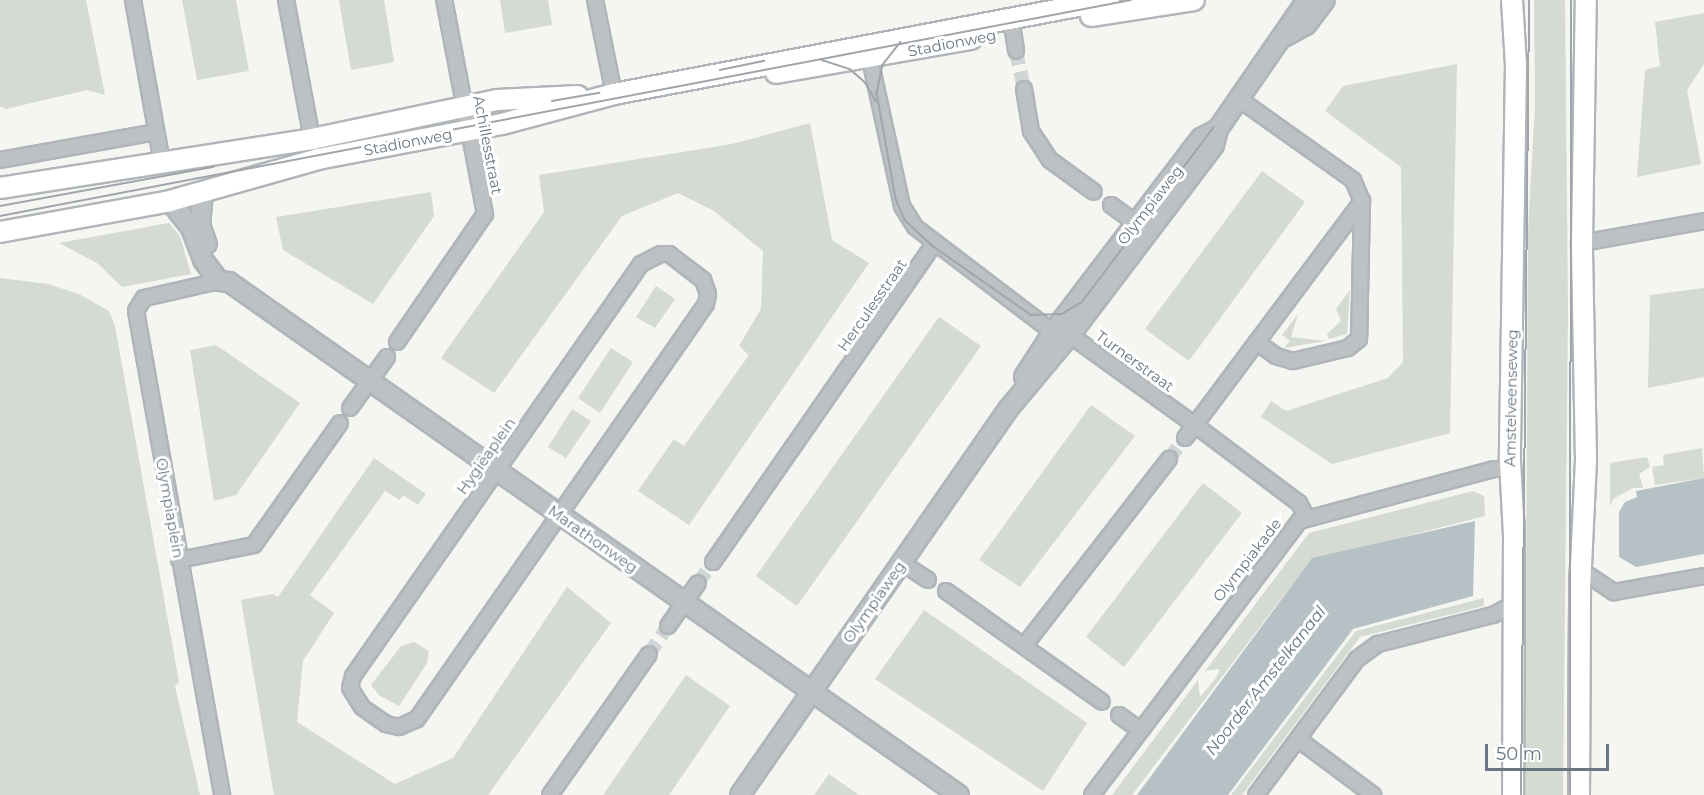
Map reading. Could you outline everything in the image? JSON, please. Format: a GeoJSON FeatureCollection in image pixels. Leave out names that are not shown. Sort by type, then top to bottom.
{"type":"FeatureCollection","features":[{"type":"Feature","properties":{"kind":"main road","name":"Stadionweg"},"geometry":{"type":"LineString","coordinates":[[869,52],[1109,0]]}},
{"type":"Feature","properties":{"kind":"main road","name":"Stadionweg"},"geometry":{"type":"LineString","coordinates":[[203,192],[318,159],[469,130],[614,94],[710,76],[1013,31],[1194,0]]}},
{"type":"Feature","properties":{"kind":"main road","name":"Amstelveenseweg"},"geometry":{"type":"LineString","coordinates":[[1512,0],[1516,65],[1510,469],[1513,795]]}},
{"type":"Feature","properties":{"kind":"main road"},"geometry":{"type":"LineString","coordinates":[[1579,795],[1581,570],[1586,459],[1581,243],[1586,0]]}},
{"type":"Feature","properties":{"kind":"main road","name":"Stadionweg"},"geometry":{"type":"LineString","coordinates":[[162,162],[312,139],[465,106],[517,98],[614,94]]}},
{"type":"Feature","properties":{"kind":"main road"},"geometry":{"type":"LineString","coordinates":[[0,188],[162,162]]}},
{"type":"Feature","properties":{"kind":"main road"},"geometry":{"type":"LineString","coordinates":[[0,232],[170,201],[203,192]]}},
{"type":"Feature","properties":{"kind":"street"},"geometry":{"type":"LineString","coordinates":[[133,0],[162,162]]}},
{"type":"Feature","properties":{"kind":"street"},"geometry":{"type":"LineString","coordinates":[[286,0],[312,139]]}},
{"type":"Feature","properties":{"kind":"street","name":"Achillesstraat"},"geometry":{"type":"LineString","coordinates":[[398,342],[483,221],[465,106],[444,0]]}},
{"type":"Feature","properties":{"kind":"street"},"geometry":{"type":"LineString","coordinates":[[595,0],[614,94]]}},
{"type":"Feature","properties":{"kind":"street","name":"Olympiaweg"},"geometry":{"type":"LineString","coordinates":[[1062,333],[1214,145],[1218,129],[1283,38],[1307,0]]}},
{"type":"Feature","properties":{"kind":"street","name":"Olympiaweg"},"geometry":{"type":"LineString","coordinates":[[1283,38],[1306,26],[1325,0]]}},
{"type":"Feature","properties":{"kind":"street"},"geometry":{"type":"LineString","coordinates":[[1013,31],[1016,51]]}},
{"type":"Feature","properties":{"kind":"street"},"geometry":{"type":"LineString","coordinates":[[869,52],[902,206],[915,227],[935,243]]}},
{"type":"Feature","properties":{"kind":"street"},"geometry":{"type":"LineString","coordinates":[[1024,89],[1031,131],[1050,160],[1094,192]]}},
{"type":"Feature","properties":{"kind":"street"},"geometry":{"type":"LineString","coordinates":[[1239,99],[1353,180],[1362,201],[1359,339],[1348,348],[1293,361],[1276,356],[1257,342]]}},
{"type":"Feature","properties":{"kind":"street","name":"Olympiaweg"},"geometry":{"type":"LineString","coordinates":[[740,795],[1136,223],[1201,138],[1218,129]]}},
{"type":"Feature","properties":{"kind":"street"},"geometry":{"type":"LineString","coordinates":[[0,160],[156,132]]}},
{"type":"Feature","properties":{"kind":"street"},"geometry":{"type":"LineString","coordinates":[[203,192],[200,225],[224,281]]}},
{"type":"Feature","properties":{"kind":"street"},"geometry":{"type":"LineString","coordinates":[[170,201],[191,228],[202,260],[224,281]]}},
{"type":"Feature","properties":{"kind":"street"},"geometry":{"type":"LineString","coordinates":[[1185,438],[1362,201]]}},
{"type":"Feature","properties":{"kind":"street"},"geometry":{"type":"LineString","coordinates":[[1111,205],[1136,223]]}},
{"type":"Feature","properties":{"kind":"street"},"geometry":{"type":"LineString","coordinates":[[1581,243],[1704,221]]}},
{"type":"Feature","properties":{"kind":"street","name":"Turnerstraat"},"geometry":{"type":"LineString","coordinates":[[935,243],[1195,425],[1299,503],[1307,518]]}},
{"type":"Feature","properties":{"kind":"street","name":"Herculesstraat"},"geometry":{"type":"LineString","coordinates":[[713,562],[935,243]]}},
{"type":"Feature","properties":{"kind":"street","name":"Hygiëaplein"},"geometry":{"type":"LineString","coordinates":[[669,254],[687,265],[703,280],[708,294],[706,304],[559,515],[417,719],[399,727],[369,713],[350,688],[353,676],[641,264],[669,254]]}},
{"type":"Feature","properties":{"kind":"street","name":"Marathonweg"},"geometry":{"type":"LineString","coordinates":[[224,281],[959,795]]}},
{"type":"Feature","properties":{"kind":"street","name":"Olympiaplein"},"geometry":{"type":"LineString","coordinates":[[222,795],[136,310],[144,298],[224,281]]}},
{"type":"Feature","properties":{"kind":"street"},"geometry":{"type":"LineString","coordinates":[[350,408],[387,357]]}},
{"type":"Feature","properties":{"kind":"street"},"geometry":{"type":"LineString","coordinates":[[179,560],[255,545],[340,423]]}},
{"type":"Feature","properties":{"kind":"street"},"geometry":{"type":"LineString","coordinates":[[1024,646],[1169,459]]}},
{"type":"Feature","properties":{"kind":"street","name":"Olympiakade"},"geometry":{"type":"LineString","coordinates":[[1092,795],[1289,529],[1307,518],[1494,469],[1510,469]]}},
{"type":"Feature","properties":{"kind":"street"},"geometry":{"type":"LineString","coordinates":[[902,563],[928,580]]}},
{"type":"Feature","properties":{"kind":"street"},"geometry":{"type":"LineString","coordinates":[[1581,570],[1614,592],[1704,576]]}},
{"type":"Feature","properties":{"kind":"street"},"geometry":{"type":"LineString","coordinates":[[668,626],[698,583]]}},
{"type":"Feature","properties":{"kind":"street"},"geometry":{"type":"LineString","coordinates":[[946,591],[1102,702]]}},
{"type":"Feature","properties":{"kind":"street"},"geometry":{"type":"LineString","coordinates":[[1256,795],[1357,659],[1378,644],[1493,615],[1512,604]]}},
{"type":"Feature","properties":{"kind":"street"},"geometry":{"type":"LineString","coordinates":[[550,795],[649,654]]}},
{"type":"Feature","properties":{"kind":"street"},"geometry":{"type":"LineString","coordinates":[[1119,715],[1140,730]]}},
{"type":"Feature","properties":{"kind":"street"},"geometry":{"type":"LineString","coordinates":[[1298,739],[1373,795]]}},
{"type":"Feature","properties":{"kind":"shaded area"},"geometry":{"type":"Polygon","coordinates":[[[0,0],[86,0],[105,95],[87,90],[6,109],[0,106],[0,0]]]}},
{"type":"Feature","properties":{"kind":"shaded area"},"geometry":{"type":"Polygon","coordinates":[[[182,0],[236,0],[249,71],[197,80],[182,0]]]}},
{"type":"Feature","properties":{"kind":"shaded area"},"geometry":{"type":"Polygon","coordinates":[[[339,0],[384,0],[394,62],[351,70],[339,0]]]}},
{"type":"Feature","properties":{"kind":"shaded area"},"geometry":{"type":"Polygon","coordinates":[[[500,0],[548,0],[552,25],[505,33],[500,0]]]}},
{"type":"Feature","properties":{"kind":"shaded area"},"geometry":{"type":"Polygon","coordinates":[[[1534,0],[1565,0],[1568,311],[1563,795],[1525,795],[1528,232],[1535,105],[1534,0]]]}},
{"type":"Feature","properties":{"kind":"shaded area"},"geometry":{"type":"Polygon","coordinates":[[[1704,13],[1704,64],[1687,90],[1701,164],[1637,177],[1645,70],[1660,66],[1655,22],[1704,13]]]}},
{"type":"Feature","properties":{"kind":"shaded area"},"geometry":{"type":"Polygon","coordinates":[[[1457,64],[1450,433],[1332,464],[1261,417],[1271,401],[1286,411],[1388,378],[1403,362],[1401,167],[1325,111],[1343,86],[1457,64]]]}},
{"type":"Feature","properties":{"kind":"shaded area"},"geometry":{"type":"Polygon","coordinates":[[[810,123],[832,240],[869,263],[689,525],[638,491],[674,439],[684,446],[749,355],[739,346],[761,309],[763,251],[714,211],[678,193],[622,216],[494,393],[441,358],[544,212],[539,175],[732,144],[810,123]]]}},
{"type":"Feature","properties":{"kind":"shaded area"},"geometry":{"type":"Polygon","coordinates":[[[1262,171],[1305,202],[1189,361],[1145,329],[1262,171]]]}},
{"type":"Feature","properties":{"kind":"shaded area"},"geometry":{"type":"Polygon","coordinates":[[[431,192],[434,216],[373,304],[283,250],[276,217],[431,192]]]}},
{"type":"Feature","properties":{"kind":"shaded area"},"geometry":{"type":"Polygon","coordinates":[[[169,223],[180,236],[191,274],[122,287],[97,263],[59,243],[169,223]]]}},
{"type":"Feature","properties":{"kind":"shaded area"},"geometry":{"type":"Polygon","coordinates":[[[0,278],[48,284],[79,294],[109,311],[115,326],[179,682],[175,686],[200,795],[0,795],[0,278]]]}},
{"type":"Feature","properties":{"kind":"shaded area"},"geometry":{"type":"Polygon","coordinates":[[[656,286],[675,299],[655,328],[636,317],[656,286]]]}},
{"type":"Feature","properties":{"kind":"shaded area"},"geometry":{"type":"Polygon","coordinates":[[[1704,288],[1704,377],[1648,388],[1650,295],[1704,288]]]}},
{"type":"Feature","properties":{"kind":"shaded area"},"geometry":{"type":"Polygon","coordinates":[[[1350,290],[1347,334],[1329,339],[1327,334],[1341,321],[1336,309],[1350,290]]]}},
{"type":"Feature","properties":{"kind":"shaded area"},"geometry":{"type":"Polygon","coordinates":[[[1298,314],[1291,337],[1326,341],[1284,348],[1290,341],[1282,335],[1298,314]]]}},
{"type":"Feature","properties":{"kind":"shaded area"},"geometry":{"type":"Polygon","coordinates":[[[939,317],[981,346],[797,606],[756,576],[939,317]]]}},
{"type":"Feature","properties":{"kind":"shaded area"},"geometry":{"type":"Polygon","coordinates":[[[216,345],[300,403],[236,495],[214,501],[190,350],[216,345]]]}},
{"type":"Feature","properties":{"kind":"shaded area"},"geometry":{"type":"Polygon","coordinates":[[[611,348],[633,362],[600,413],[578,398],[611,348]]]}},
{"type":"Feature","properties":{"kind":"shaded area"},"geometry":{"type":"Polygon","coordinates":[[[1091,405],[1135,436],[1020,587],[979,560],[1091,405]]]}},
{"type":"Feature","properties":{"kind":"shaded area"},"geometry":{"type":"Polygon","coordinates":[[[572,409],[591,421],[566,458],[548,447],[572,409]]]}},
{"type":"Feature","properties":{"kind":"shaded area"},"geometry":{"type":"Polygon","coordinates":[[[1702,448],[1704,478],[1655,485],[1652,467],[1664,465],[1663,455],[1702,448]]]}},
{"type":"Feature","properties":{"kind":"shaded area"},"geometry":{"type":"Polygon","coordinates":[[[1647,457],[1650,467],[1639,474],[1643,488],[1633,488],[1613,499],[1610,507],[1610,463],[1647,457]]]}},
{"type":"Feature","properties":{"kind":"shaded area"},"geometry":{"type":"Polygon","coordinates":[[[374,458],[426,494],[418,505],[403,495],[400,500],[385,491],[310,595],[334,613],[303,661],[297,722],[395,784],[453,758],[567,587],[611,623],[488,795],[274,795],[241,600],[273,594],[278,597],[374,458]]]}},
{"type":"Feature","properties":{"kind":"shaded area"},"geometry":{"type":"Polygon","coordinates":[[[1203,483],[1242,513],[1124,667],[1086,637],[1203,483]]]}},
{"type":"Feature","properties":{"kind":"shaded area"},"geometry":{"type":"Polygon","coordinates":[[[1473,491],[1484,496],[1485,516],[1310,561],[1132,795],[1112,795],[1198,680],[1200,697],[1216,678],[1220,669],[1205,671],[1309,533],[1473,491]]]}},
{"type":"Feature","properties":{"kind":"shaded area"},"geometry":{"type":"Polygon","coordinates":[[[1484,598],[1484,606],[1360,637],[1242,795],[1231,795],[1356,631],[1484,598]]]}},
{"type":"Feature","properties":{"kind":"shaded area"},"geometry":{"type":"Polygon","coordinates":[[[924,610],[1087,723],[1043,791],[875,679],[924,610]]]}},
{"type":"Feature","properties":{"kind":"shaded area"},"geometry":{"type":"Polygon","coordinates":[[[414,642],[429,651],[427,663],[399,706],[380,696],[371,685],[401,646],[414,642]]]}},
{"type":"Feature","properties":{"kind":"shaded area"},"geometry":{"type":"Polygon","coordinates":[[[686,675],[730,706],[669,795],[603,795],[686,675]]]}},
{"type":"Feature","properties":{"kind":"shaded area"},"geometry":{"type":"Polygon","coordinates":[[[829,774],[859,795],[814,795],[829,774]]]}},
{"type":"Feature","properties":{"kind":"water"},"geometry":{"type":"Polygon","coordinates":[[[1704,478],[1704,554],[1636,567],[1619,557],[1619,512],[1625,502],[1637,497],[1636,491],[1704,478]]]}},
{"type":"Feature","properties":{"kind":"water","name":"Noorder Amstelkanaal"},"geometry":{"type":"Polygon","coordinates":[[[1475,521],[1473,596],[1353,629],[1228,795],[1137,795],[1312,558],[1475,521]]]}},
{"type":"Feature","properties":{"kind":"tunnel"},"geometry":{"type":"LineString","coordinates":[[1016,51],[1024,89]]}},
{"type":"Feature","properties":{"kind":"tunnel"},"geometry":{"type":"LineString","coordinates":[[1169,459],[1185,438]]}},
{"type":"Feature","properties":{"kind":"tunnel"},"geometry":{"type":"LineString","coordinates":[[698,583],[713,562]]}},
{"type":"Feature","properties":{"kind":"tunnel"},"geometry":{"type":"LineString","coordinates":[[649,654],[668,626]]}},
{"type":"Feature","properties":{"kind":"tram line"},"geometry":{"type":"LineString","coordinates":[[0,216],[1131,0]]}},
{"type":"Feature","properties":{"kind":"tram line"},"geometry":{"type":"LineString","coordinates":[[1521,795],[1529,0]]}},
{"type":"Feature","properties":{"kind":"tram line"},"geometry":{"type":"LineString","coordinates":[[1570,795],[1571,0]]}},
{"type":"Feature","properties":{"kind":"tram line"},"geometry":{"type":"LineString","coordinates":[[901,42],[883,65],[877,93],[896,199],[905,220],[933,246],[1031,315],[1062,314],[1082,302],[1214,127]]}},
{"type":"Feature","properties":{"kind":"tram line"},"geometry":{"type":"LineString","coordinates":[[822,60],[850,69],[865,82],[876,101]]}},
{"type":"Feature","properties":{"kind":"tram line"},"geometry":{"type":"LineString","coordinates":[[720,70],[764,61]]}},
{"type":"Feature","properties":{"kind":"tram line"},"geometry":{"type":"LineString","coordinates":[[552,101],[599,93]]}},
{"type":"Feature","properties":{"kind":"tram line"},"geometry":{"type":"LineString","coordinates":[[0,206],[213,167]]}}]}
